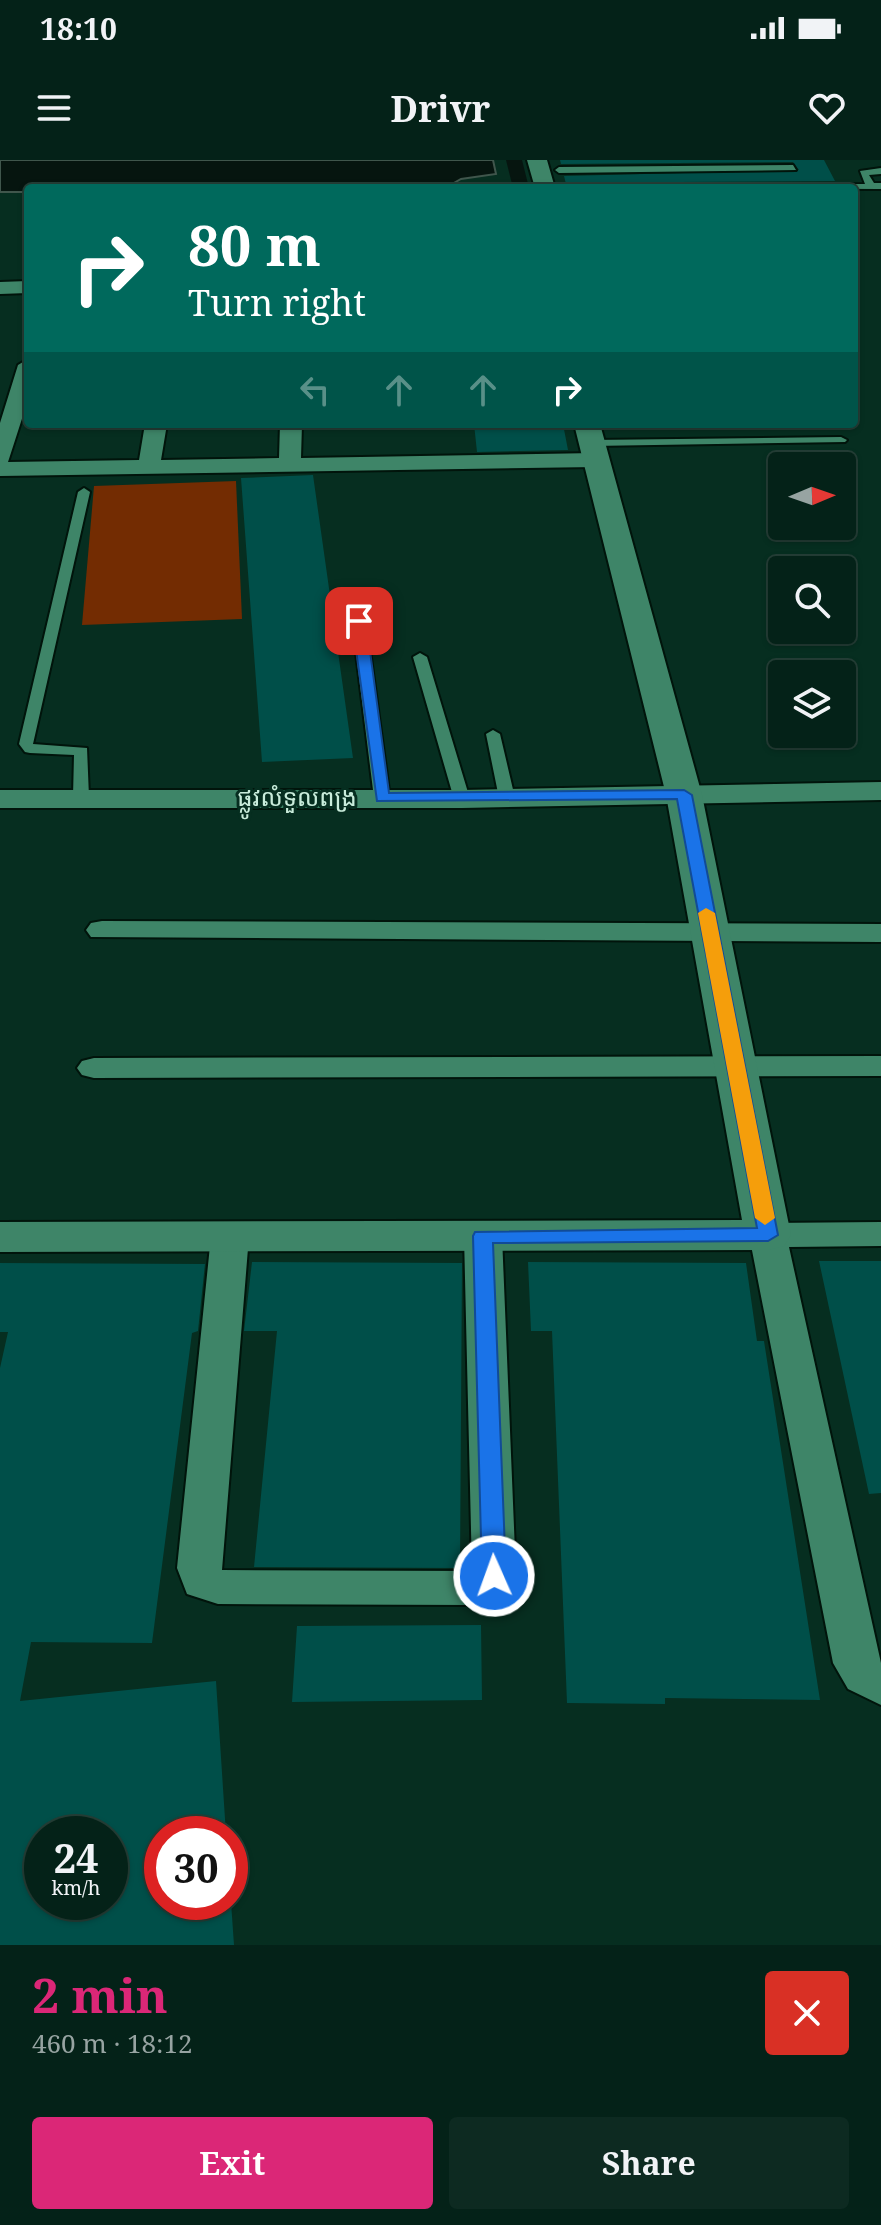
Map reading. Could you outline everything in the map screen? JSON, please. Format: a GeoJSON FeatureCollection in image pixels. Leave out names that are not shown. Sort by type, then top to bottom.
{"type":"FeatureCollection","features":[{"type":"Feature","properties":{"kind":"street"},"geometry":{"type":"LineString","coordinates":[[537,160],[544,184]]}},
{"type":"Feature","properties":{"kind":"street"},"geometry":{"type":"LineString","coordinates":[[0,288],[24,287]]}},
{"type":"Feature","properties":{"kind":"street"},"geometry":{"type":"LineString","coordinates":[[0,369],[24,367]]}},
{"type":"Feature","properties":{"kind":"street"},"geometry":{"type":"LineString","coordinates":[[0,458],[22,406]]}},
{"type":"Feature","properties":{"kind":"street"},"geometry":{"type":"LineString","coordinates":[[149,466],[155,428]]}},
{"type":"Feature","properties":{"kind":"street"},"geometry":{"type":"LineString","coordinates":[[290,464],[291,428]]}},
{"type":"Feature","properties":{"kind":"street"},"geometry":{"type":"LineString","coordinates":[[0,469],[290,464],[592,442],[684,795],[768,1235],[856,1663],[864,1676],[881,1686]]}},
{"type":"Feature","properties":{"kind":"street","name":"ផ្លូវលំទួលពង្រ"},"geometry":{"type":"LineString","coordinates":[[0,799],[462,799],[881,791]]}},
{"type":"Feature","properties":{"kind":"street"},"geometry":{"type":"LineString","coordinates":[[102,930],[881,933]]}},
{"type":"Feature","properties":{"kind":"street"},"geometry":{"type":"LineString","coordinates":[[94,1068],[881,1066]]}},
{"type":"Feature","properties":{"kind":"street"},"geometry":{"type":"LineString","coordinates":[[0,1237],[881,1234]]}},
{"type":"Feature","properties":{"kind":"street"},"geometry":{"type":"LineString","coordinates":[[230,1236],[199,1568],[203,1582],[218,1587],[475,1588],[489,1584],[494,1576],[483,1236]]}},
{"type":"Feature","properties":{"kind":"lane"},"geometry":{"type":"LineString","coordinates":[[858,160],[866,172]]}},
{"type":"Feature","properties":{"kind":"lane"},"geometry":{"type":"LineString","coordinates":[[559,170],[790,164],[802,184]]}},
{"type":"Feature","properties":{"kind":"lane"},"geometry":{"type":"LineString","coordinates":[[673,165],[679,184]]}},
{"type":"Feature","properties":{"kind":"lane"},"geometry":{"type":"LineString","coordinates":[[866,172],[881,171]]}},
{"type":"Feature","properties":{"kind":"lane"},"geometry":{"type":"LineString","coordinates":[[866,172],[863,173],[876,186]]}},
{"type":"Feature","properties":{"kind":"lane"},"geometry":{"type":"LineString","coordinates":[[592,442],[841,440]]}},
{"type":"Feature","properties":{"kind":"lane"},"geometry":{"type":"LineString","coordinates":[[81,797],[82,751],[30,749],[26,744],[84,492]]}},
{"type":"Feature","properties":{"kind":"lane"},"geometry":{"type":"LineString","coordinates":[[359,621],[382,798]]}},
{"type":"Feature","properties":{"kind":"lane"},"geometry":{"type":"LineString","coordinates":[[420,657],[462,799]]}},
{"type":"Feature","properties":{"kind":"lane"},"geometry":{"type":"LineString","coordinates":[[493,734],[507,798]]}},
{"type":"Feature","properties":{"kind":"shaded area"},"geometry":{"type":"Polygon","coordinates":[[[0,160],[493,160],[496,174],[461,179],[452,184],[24,184],[24,192],[0,192],[0,160]]]}},
{"type":"Feature","properties":{"kind":"shaded area"},"geometry":{"type":"Polygon","coordinates":[[[236,481],[242,619],[82,625],[94,486],[236,481]]]}},
{"type":"Feature","properties":{"kind":"building"},"geometry":{"type":"Polygon","coordinates":[[[560,160],[824,160],[835,181],[566,184],[564,176],[799,170],[793,162],[561,164],[560,160]]]}},
{"type":"Feature","properties":{"kind":"building"},"geometry":{"type":"Polygon","coordinates":[[[474,428],[564,428],[568,450],[477,452],[474,428]]]}},
{"type":"Feature","properties":{"kind":"building"},"geometry":{"type":"Polygon","coordinates":[[[313,475],[353,758],[262,762],[241,478],[313,475]]]}},
{"type":"Feature","properties":{"kind":"building"},"geometry":{"type":"Polygon","coordinates":[[[819,1261],[881,1261],[881,1493],[869,1494],[819,1261]]]}},
{"type":"Feature","properties":{"kind":"building"},"geometry":{"type":"Polygon","coordinates":[[[252,1262],[462,1263],[460,1568],[254,1567],[277,1331],[244,1331],[252,1262]]]}},
{"type":"Feature","properties":{"kind":"building"},"geometry":{"type":"Polygon","coordinates":[[[528,1262],[746,1263],[757,1341],[764,1341],[820,1700],[665,1698],[665,1704],[567,1703],[552,1331],[531,1331],[528,1262]]]}},
{"type":"Feature","properties":{"kind":"building"},"geometry":{"type":"Polygon","coordinates":[[[0,1263],[205,1264],[198,1331],[192,1333],[152,1643],[31,1642],[20,1701],[216,1681],[225,1816],[144,1816],[144,1920],[232,1920],[234,1945],[0,1945],[0,1368],[8,1332],[0,1332],[0,1263]]]}},
{"type":"Feature","properties":{"kind":"building"},"geometry":{"type":"Polygon","coordinates":[[[481,1625],[482,1700],[292,1702],[297,1626],[481,1625]]]}},
{"type":"Feature","properties":{"kind":"waterway"},"geometry":{"type":"LineString","coordinates":[[514,160],[520,184]]}},
{"type":"Feature","properties":{"kind":"slow traffic"},"geometry":{"type":"LineString","coordinates":[[706,913],[765,1218]]}},
{"type":"Feature","properties":{"kind":"route"},"geometry":{"type":"LineString","coordinates":[[359,621],[382,798],[684,795],[768,1235],[483,1236],[494,1576]]}}]}
